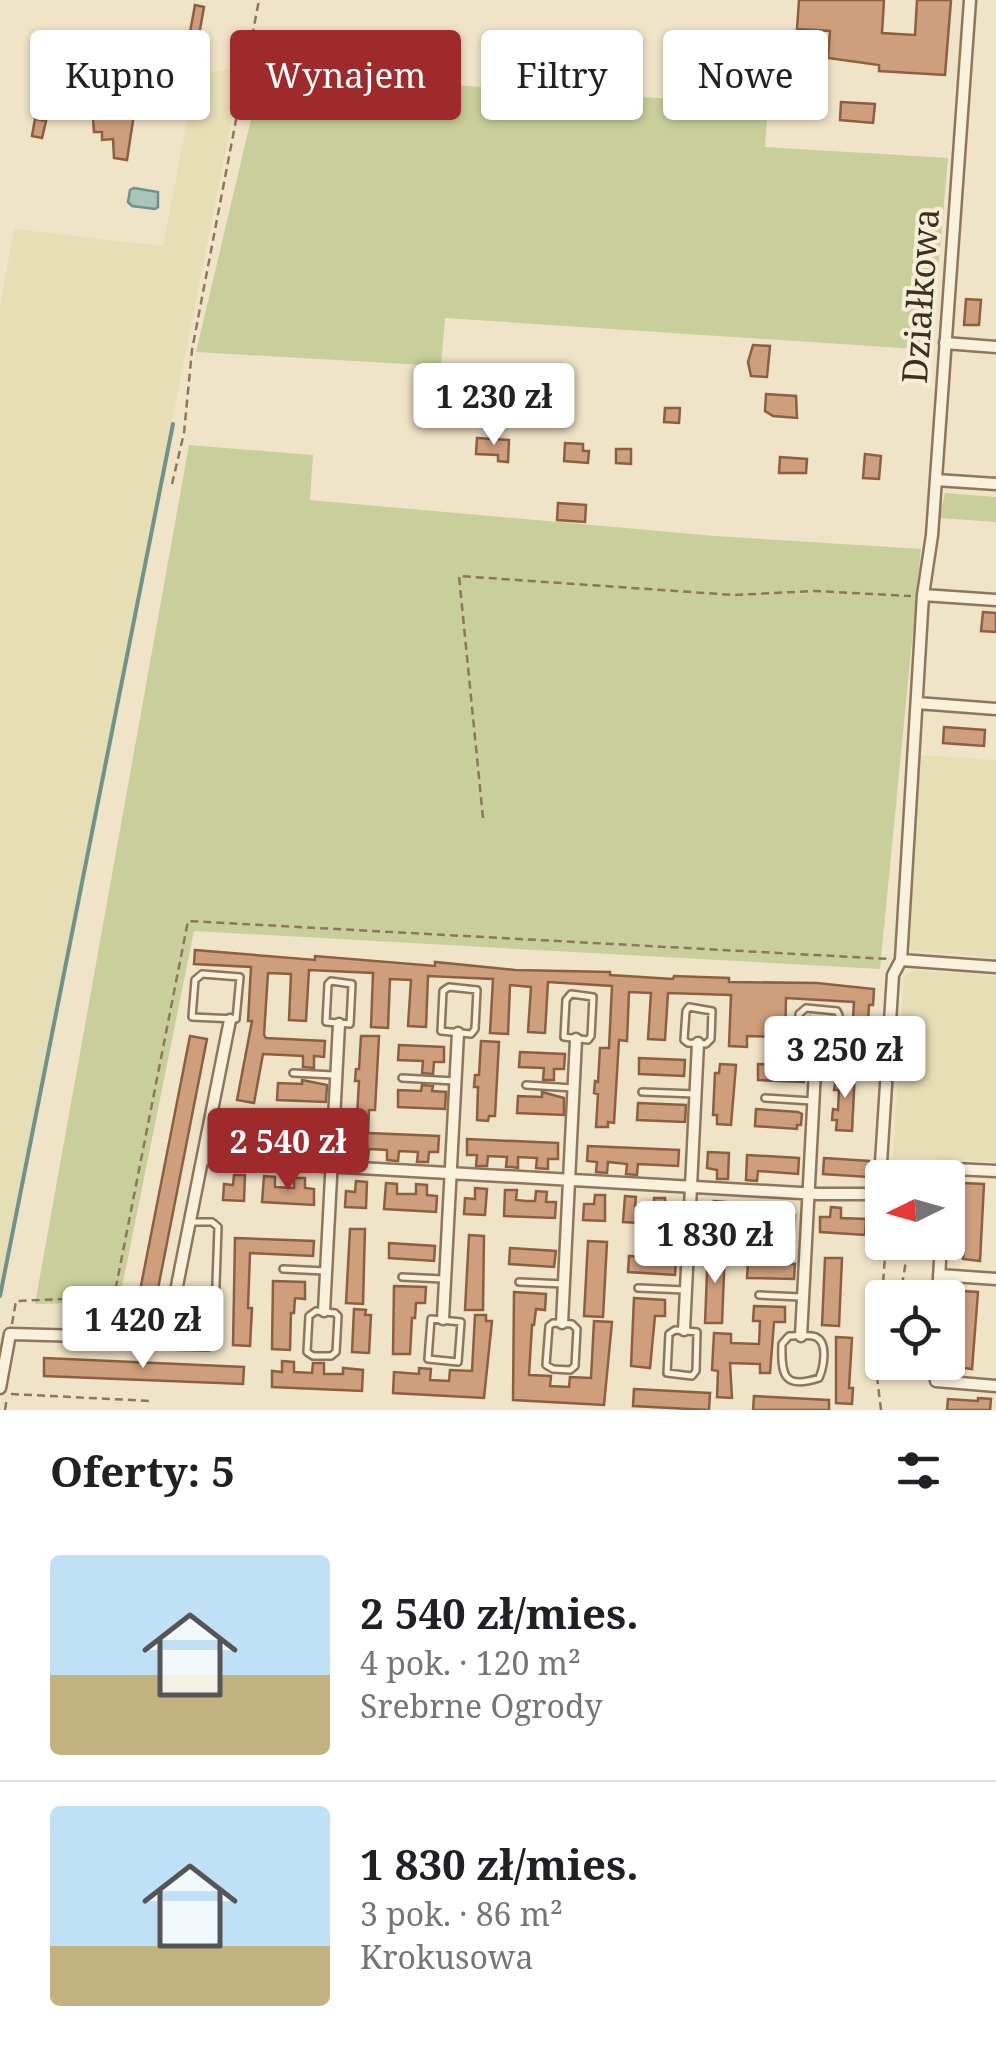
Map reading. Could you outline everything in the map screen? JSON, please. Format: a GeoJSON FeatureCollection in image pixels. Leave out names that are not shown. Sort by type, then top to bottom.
{"type":"FeatureCollection","features":[{"type":"Feature","properties":{"kind":"street","name":"Działkowa"},"geometry":{"type":"LineString","coordinates":[[882,1160],[893,975],[900,960],[923,596],[936,480],[970,0]]}},
{"type":"Feature","properties":{"kind":"street"},"geometry":{"type":"LineString","coordinates":[[946,343],[996,346]]}},
{"type":"Feature","properties":{"kind":"street"},"geometry":{"type":"LineString","coordinates":[[936,480],[996,484]]}},
{"type":"Feature","properties":{"kind":"street"},"geometry":{"type":"LineString","coordinates":[[923,596],[996,600]]}},
{"type":"Feature","properties":{"kind":"street"},"geometry":{"type":"LineString","coordinates":[[918,703],[996,709]]}},
{"type":"Feature","properties":{"kind":"street"},"geometry":{"type":"LineString","coordinates":[[900,960],[996,967]]}},
{"type":"Feature","properties":{"kind":"street"},"geometry":{"type":"LineString","coordinates":[[3,1392],[10,1334],[156,1338],[164,1335],[191,1222],[230,1020]]}},
{"type":"Feature","properties":{"kind":"street"},"geometry":{"type":"LineString","coordinates":[[324,1311],[339,1024]]}},
{"type":"Feature","properties":{"kind":"street"},"geometry":{"type":"LineString","coordinates":[[442,1319],[458,1033]]}},
{"type":"Feature","properties":{"kind":"street"},"geometry":{"type":"LineString","coordinates":[[562,1324],[576,1040]]}},
{"type":"Feature","properties":{"kind":"street"},"geometry":{"type":"LineString","coordinates":[[684,1330],[698,1043]]}},
{"type":"Feature","properties":{"kind":"street"},"geometry":{"type":"LineString","coordinates":[[801,1336],[816,1052]]}},
{"type":"Feature","properties":{"kind":"street"},"geometry":{"type":"LineString","coordinates":[[202,1159],[865,1197]]}},
{"type":"Feature","properties":{"kind":"street"},"geometry":{"type":"LineString","coordinates":[[965,1169],[996,1171]]}},
{"type":"Feature","properties":{"kind":"street"},"geometry":{"type":"LineString","coordinates":[[939,1280],[940,1260]]}},
{"type":"Feature","properties":{"kind":"street"},"geometry":{"type":"LineString","coordinates":[[939,1275],[996,1278]]}},
{"type":"Feature","properties":{"kind":"street"},"geometry":{"type":"LineString","coordinates":[[936,1380],[996,1386]]}},
{"type":"Feature","properties":{"kind":"lane"},"geometry":{"type":"LineString","coordinates":[[197,976],[240,977],[238,1017],[230,1020],[192,1017],[197,976]]}},
{"type":"Feature","properties":{"kind":"lane"},"geometry":{"type":"LineString","coordinates":[[350,982],[354,988],[352,1022],[339,1024],[326,1020],[328,984],[350,982]]}},
{"type":"Feature","properties":{"kind":"lane"},"geometry":{"type":"LineString","coordinates":[[449,986],[475,988],[475,1029],[471,1034],[458,1033],[441,1030],[443,991],[449,986]]}},
{"type":"Feature","properties":{"kind":"lane"},"geometry":{"type":"LineString","coordinates":[[571,994],[592,995],[591,1036],[588,1040],[576,1040],[564,1037],[566,1000],[571,994]]}},
{"type":"Feature","properties":{"kind":"lane"},"geometry":{"type":"LineString","coordinates":[[806,1008],[833,1009],[839,1015],[838,1046],[832,1053],[816,1052],[799,1049],[799,1014],[806,1008]]}},
{"type":"Feature","properties":{"kind":"lane"},"geometry":{"type":"LineString","coordinates":[[711,1009],[711,1039],[706,1044],[698,1043],[684,1040],[686,1011],[711,1009]]}},
{"type":"Feature","properties":{"kind":"lane"},"geometry":{"type":"LineString","coordinates":[[292,1073],[336,1075]]}},
{"type":"Feature","properties":{"kind":"lane"},"geometry":{"type":"LineString","coordinates":[[402,1078],[456,1081]]}},
{"type":"Feature","properties":{"kind":"lane"},"geometry":{"type":"LineString","coordinates":[[526,1086],[574,1088]]}},
{"type":"Feature","properties":{"kind":"lane"},"geometry":{"type":"LineString","coordinates":[[642,1092],[696,1094]]}},
{"type":"Feature","properties":{"kind":"lane"},"geometry":{"type":"LineString","coordinates":[[765,1098],[814,1101]]}},
{"type":"Feature","properties":{"kind":"lane"},"geometry":{"type":"LineString","coordinates":[[164,1335],[171,1346],[208,1347],[214,1342],[218,1226],[212,1222],[191,1222]]}},
{"type":"Feature","properties":{"kind":"lane"},"geometry":{"type":"LineString","coordinates":[[282,1269],[326,1271]]}},
{"type":"Feature","properties":{"kind":"lane"},"geometry":{"type":"LineString","coordinates":[[402,1276],[445,1279]]}},
{"type":"Feature","properties":{"kind":"lane"},"geometry":{"type":"LineString","coordinates":[[519,1282],[564,1284]]}},
{"type":"Feature","properties":{"kind":"lane"},"geometry":{"type":"LineString","coordinates":[[638,1288],[686,1290]]}},
{"type":"Feature","properties":{"kind":"lane"},"geometry":{"type":"LineString","coordinates":[[759,1295],[803,1298]]}},
{"type":"Feature","properties":{"kind":"lane"},"geometry":{"type":"LineString","coordinates":[[324,1311],[338,1316],[336,1352],[331,1356],[312,1356],[308,1352],[310,1316],[324,1311]]}},
{"type":"Feature","properties":{"kind":"lane"},"geometry":{"type":"LineString","coordinates":[[442,1319],[461,1322],[458,1362],[428,1360],[428,1322],[442,1319]]}},
{"type":"Feature","properties":{"kind":"lane"},"geometry":{"type":"LineString","coordinates":[[562,1324],[572,1324],[577,1329],[574,1366],[570,1370],[553,1369],[546,1364],[548,1326],[562,1324]]}},
{"type":"Feature","properties":{"kind":"lane"},"geometry":{"type":"LineString","coordinates":[[684,1330],[694,1331],[698,1336],[696,1371],[692,1376],[670,1376],[666,1369],[668,1334],[684,1330]]}},
{"type":"Feature","properties":{"kind":"lane"},"geometry":{"type":"LineString","coordinates":[[790,1336],[801,1336],[816,1337],[824,1346],[822,1374],[813,1381],[790,1380],[781,1371],[782,1344],[790,1336]]}},
{"type":"Feature","properties":{"kind":"path"},"geometry":{"type":"LineString","coordinates":[[172,484],[184,433],[192,350],[258,0]]}},
{"type":"Feature","properties":{"kind":"path"},"geometry":{"type":"LineString","coordinates":[[484,818],[459,576],[734,595],[814,591],[923,596]]}},
{"type":"Feature","properties":{"kind":"path"},"geometry":{"type":"LineString","coordinates":[[10,1334],[16,1301],[114,1296],[188,921],[900,960]]}},
{"type":"Feature","properties":{"kind":"path"},"geometry":{"type":"LineString","coordinates":[[882,1410],[872,1336],[885,1260]]}},
{"type":"Feature","properties":{"kind":"path"},"geometry":{"type":"LineString","coordinates":[[5,1410],[3,1392],[10,1380]]}},
{"type":"Feature","properties":{"kind":"path"},"geometry":{"type":"LineString","coordinates":[[3,1392],[152,1400]]}},
{"type":"Feature","properties":{"kind":"shaded area"},"geometry":{"type":"Polygon","coordinates":[[[230,70],[232,120],[0,1290],[0,306],[14,229],[163,246],[187,120],[210,120],[210,72],[230,70]]]}},
{"type":"Feature","properties":{"kind":"shaded area"},"geometry":{"type":"Polygon","coordinates":[[[921,755],[996,760],[996,958],[913,951],[908,945],[921,755]]]}},
{"type":"Feature","properties":{"kind":"shaded area"},"geometry":{"type":"Polygon","coordinates":[[[915,970],[996,976],[996,1162],[893,1157],[904,976],[915,970]]]}},
{"type":"Feature","properties":{"kind":"green space"},"geometry":{"type":"Polygon","coordinates":[[[461,86],[481,87],[481,120],[643,120],[643,97],[663,98],[663,120],[767,120],[765,147],[948,158],[931,350],[445,318],[441,366],[196,352],[251,120],[461,120],[461,86]]]}},
{"type":"Feature","properties":{"kind":"green space"},"geometry":{"type":"Polygon","coordinates":[[[189,445],[313,455],[310,500],[715,536],[921,549],[880,969],[194,931],[119,1302],[35,1304],[189,445]]]}},
{"type":"Feature","properties":{"kind":"green space"},"geometry":{"type":"Polygon","coordinates":[[[945,493],[996,497],[996,522],[939,518],[945,493]]]}},
{"type":"Feature","properties":{"kind":"green space"},"geometry":{"type":"Polygon","coordinates":[[[811,1013],[811,1022],[829,1023],[830,1013],[835,1018],[835,1026],[826,1026],[825,1035],[835,1036],[830,1048],[828,1039],[811,1038],[810,1047],[807,1046],[802,1034],[811,1034],[811,1025],[803,1024],[811,1013]]]}},
{"type":"Feature","properties":{"kind":"water"},"geometry":{"type":"Polygon","coordinates":[[[134,188],[158,192],[158,207],[132,206],[128,202],[134,188]]]}},
{"type":"Feature","properties":{"kind":"building"},"geometry":{"type":"Polygon","coordinates":[[[799,0],[884,0],[882,33],[915,35],[917,0],[951,0],[945,75],[879,71],[879,65],[828,58],[830,31],[797,29],[799,0]]]}},
{"type":"Feature","properties":{"kind":"building"},"geometry":{"type":"Polygon","coordinates":[[[195,5],[204,7],[200,30],[190,30],[195,5]]]}},
{"type":"Feature","properties":{"kind":"building"},"geometry":{"type":"Polygon","coordinates":[[[841,102],[875,104],[873,123],[840,120],[841,102]]]}},
{"type":"Feature","properties":{"kind":"building"},"geometry":{"type":"Polygon","coordinates":[[[35,120],[46,121],[42,138],[32,136],[35,120]]]}},
{"type":"Feature","properties":{"kind":"building"},"geometry":{"type":"Polygon","coordinates":[[[93,120],[133,120],[127,160],[114,158],[113,139],[102,140],[102,132],[94,132],[93,120]]]}},
{"type":"Feature","properties":{"kind":"building"},"geometry":{"type":"Polygon","coordinates":[[[966,299],[981,300],[979,325],[964,325],[966,299]]]}},
{"type":"Feature","properties":{"kind":"building"},"geometry":{"type":"Polygon","coordinates":[[[753,345],[770,346],[767,377],[751,376],[748,362],[753,345]]]}},
{"type":"Feature","properties":{"kind":"building"},"geometry":{"type":"Polygon","coordinates":[[[766,394],[796,396],[797,418],[773,416],[765,411],[766,394]]]}},
{"type":"Feature","properties":{"kind":"building"},"geometry":{"type":"Polygon","coordinates":[[[665,408],[680,408],[679,423],[664,422],[665,408]]]}},
{"type":"Feature","properties":{"kind":"building"},"geometry":{"type":"Polygon","coordinates":[[[477,438],[509,440],[508,462],[498,461],[498,455],[476,454],[477,438]]]}},
{"type":"Feature","properties":{"kind":"building"},"geometry":{"type":"Polygon","coordinates":[[[565,443],[583,444],[583,451],[589,451],[588,463],[564,461],[565,443]]]}},
{"type":"Feature","properties":{"kind":"building"},"geometry":{"type":"Polygon","coordinates":[[[616,449],[631,449],[631,464],[616,463],[616,449]]]}},
{"type":"Feature","properties":{"kind":"building"},"geometry":{"type":"Polygon","coordinates":[[[865,454],[881,456],[879,479],[863,478],[865,454]]]}},
{"type":"Feature","properties":{"kind":"building"},"geometry":{"type":"Polygon","coordinates":[[[780,457],[807,459],[806,473],[779,473],[780,457]]]}},
{"type":"Feature","properties":{"kind":"building"},"geometry":{"type":"Polygon","coordinates":[[[558,503],[586,505],[585,522],[557,520],[558,503]]]}},
{"type":"Feature","properties":{"kind":"building"},"geometry":{"type":"Polygon","coordinates":[[[983,612],[996,613],[996,632],[981,631],[983,612]]]}},
{"type":"Feature","properties":{"kind":"building"},"geometry":{"type":"Polygon","coordinates":[[[944,727],[985,730],[984,746],[943,743],[944,727]]]}},
{"type":"Feature","properties":{"kind":"building"},"geometry":{"type":"Polygon","coordinates":[[[195,950],[315,960],[315,956],[435,966],[435,962],[515,970],[610,972],[673,979],[729,978],[729,982],[817,983],[874,989],[873,1005],[869,1005],[866,1056],[855,1055],[855,1050],[851,1050],[854,1002],[786,998],[785,1046],[775,1046],[775,1037],[747,1036],[747,1047],[729,1046],[731,995],[668,993],[665,1040],[648,1039],[651,993],[629,992],[627,1041],[619,1040],[614,1123],[596,1127],[595,1081],[598,1082],[600,1048],[609,1048],[612,986],[548,982],[545,1033],[528,1032],[531,987],[510,985],[508,1034],[490,1033],[493,979],[428,976],[426,1027],[408,1026],[411,980],[390,979],[388,1028],[371,1027],[373,973],[309,970],[306,1021],[289,1020],[291,974],[268,973],[266,1038],[325,1041],[324,1057],[314,1056],[314,1068],[303,1067],[303,1056],[263,1054],[254,1103],[237,1100],[252,1021],[248,1021],[251,967],[194,964],[195,950]]]}},
{"type":"Feature","properties":{"kind":"building"},"geometry":{"type":"Polygon","coordinates":[[[190,1036],[207,1039],[154,1309],[137,1306],[190,1036]]]}},
{"type":"Feature","properties":{"kind":"building"},"geometry":{"type":"Polygon","coordinates":[[[361,1036],[379,1036],[375,1110],[369,1110],[368,1133],[439,1136],[438,1152],[429,1152],[428,1162],[417,1162],[418,1152],[399,1151],[398,1161],[387,1160],[387,1150],[369,1149],[368,1159],[357,1159],[357,1149],[347,1148],[348,1132],[356,1133],[359,1081],[355,1081],[361,1036]]]}},
{"type":"Feature","properties":{"kind":"building"},"geometry":{"type":"Polygon","coordinates":[[[481,1041],[499,1042],[495,1116],[489,1116],[488,1121],[477,1120],[478,1087],[474,1087],[475,1075],[479,1075],[481,1041]]]}},
{"type":"Feature","properties":{"kind":"building"},"geometry":{"type":"Polygon","coordinates":[[[399,1045],[444,1047],[444,1062],[434,1062],[433,1074],[422,1073],[423,1061],[398,1060],[399,1045]]]}},
{"type":"Feature","properties":{"kind":"building"},"geometry":{"type":"Polygon","coordinates":[[[520,1052],[565,1054],[564,1069],[554,1069],[554,1080],[543,1080],[544,1068],[519,1067],[520,1052]]]}},
{"type":"Feature","properties":{"kind":"building"},"geometry":{"type":"Polygon","coordinates":[[[639,1058],[685,1060],[684,1076],[639,1074],[639,1058]]]}},
{"type":"Feature","properties":{"kind":"building"},"geometry":{"type":"Polygon","coordinates":[[[720,1064],[736,1065],[731,1125],[717,1124],[717,1115],[713,1115],[715,1073],[719,1073],[720,1064]]]}},
{"type":"Feature","properties":{"kind":"building"},"geometry":{"type":"Polygon","coordinates":[[[758,1064],[805,1066],[804,1082],[758,1080],[758,1064]]]}},
{"type":"Feature","properties":{"kind":"building"},"geometry":{"type":"Polygon","coordinates":[[[840,1070],[855,1071],[852,1131],[836,1130],[837,1120],[832,1120],[833,1109],[838,1110],[839,1090],[834,1090],[840,1070]]]}},
{"type":"Feature","properties":{"kind":"building"},"geometry":{"type":"Polygon","coordinates":[[[302,1080],[327,1085],[326,1102],[277,1100],[278,1083],[302,1084],[302,1080]]]}},
{"type":"Feature","properties":{"kind":"building"},"geometry":{"type":"Polygon","coordinates":[[[422,1085],[446,1092],[445,1109],[398,1107],[398,1090],[421,1091],[422,1085]]]}},
{"type":"Feature","properties":{"kind":"building"},"geometry":{"type":"Polygon","coordinates":[[[542,1092],[564,1098],[564,1115],[517,1113],[518,1096],[542,1097],[542,1092]]]}},
{"type":"Feature","properties":{"kind":"building"},"geometry":{"type":"Polygon","coordinates":[[[638,1103],[686,1105],[685,1122],[637,1120],[638,1103]]]}},
{"type":"Feature","properties":{"kind":"building"},"geometry":{"type":"Polygon","coordinates":[[[756,1109],[798,1112],[802,1114],[801,1125],[797,1129],[755,1126],[756,1109]]]}},
{"type":"Feature","properties":{"kind":"building"},"geometry":{"type":"Polygon","coordinates":[[[226,1126],[317,1130],[317,1146],[307,1146],[307,1156],[295,1155],[296,1145],[277,1144],[277,1154],[265,1154],[266,1144],[247,1143],[246,1153],[235,1152],[236,1142],[226,1142],[226,1126]]]}},
{"type":"Feature","properties":{"kind":"building"},"geometry":{"type":"Polygon","coordinates":[[[467,1139],[558,1143],[558,1159],[548,1159],[548,1169],[536,1168],[537,1158],[518,1157],[518,1168],[506,1167],[507,1157],[488,1156],[487,1166],[476,1166],[477,1155],[467,1155],[467,1139]]]}},
{"type":"Feature","properties":{"kind":"building"},"geometry":{"type":"Polygon","coordinates":[[[588,1146],[679,1150],[678,1166],[638,1164],[637,1175],[626,1174],[627,1164],[608,1162],[607,1173],[596,1172],[597,1162],[587,1161],[588,1146]]]}},
{"type":"Feature","properties":{"kind":"building"},"geometry":{"type":"Polygon","coordinates":[[[708,1152],[729,1153],[728,1179],[717,1179],[717,1170],[707,1168],[708,1152]]]}},
{"type":"Feature","properties":{"kind":"building"},"geometry":{"type":"Polygon","coordinates":[[[747,1155],[799,1158],[798,1174],[758,1171],[757,1181],[746,1180],[747,1155]]]}},
{"type":"Feature","properties":{"kind":"building"},"geometry":{"type":"Polygon","coordinates":[[[824,1158],[865,1161],[865,1177],[823,1174],[824,1158]]]}},
{"type":"Feature","properties":{"kind":"building"},"geometry":{"type":"Polygon","coordinates":[[[234,1175],[245,1175],[244,1201],[223,1200],[224,1184],[233,1185],[234,1175]]]}},
{"type":"Feature","properties":{"kind":"building"},"geometry":{"type":"Polygon","coordinates":[[[264,1176],[275,1177],[275,1187],[294,1188],[294,1178],[305,1178],[305,1188],[314,1189],[314,1205],[262,1202],[264,1176]]]}},
{"type":"Feature","properties":{"kind":"building"},"geometry":{"type":"Polygon","coordinates":[[[356,1181],[367,1182],[366,1208],[345,1207],[346,1191],[355,1192],[356,1181]]]}},
{"type":"Feature","properties":{"kind":"building"},"geometry":{"type":"Polygon","coordinates":[[[386,1183],[397,1184],[397,1194],[416,1194],[416,1184],[427,1185],[427,1195],[437,1196],[436,1212],[384,1209],[386,1183]]]}},
{"type":"Feature","properties":{"kind":"building"},"geometry":{"type":"Polygon","coordinates":[[[965,1183],[984,1184],[980,1261],[965,1259],[965,1183]]]}},
{"type":"Feature","properties":{"kind":"building"},"geometry":{"type":"Polygon","coordinates":[[[475,1188],[487,1189],[485,1215],[464,1214],[465,1198],[475,1199],[475,1188]]]}},
{"type":"Feature","properties":{"kind":"building"},"geometry":{"type":"Polygon","coordinates":[[[505,1190],[517,1190],[516,1200],[526,1201],[535,1201],[536,1191],[547,1192],[546,1202],[556,1202],[555,1218],[504,1216],[505,1190]]]}},
{"type":"Feature","properties":{"kind":"building"},"geometry":{"type":"Polygon","coordinates":[[[595,1195],[605,1195],[605,1221],[583,1220],[584,1204],[594,1204],[595,1195]]]}},
{"type":"Feature","properties":{"kind":"building"},"geometry":{"type":"Polygon","coordinates":[[[625,1196],[636,1197],[635,1206],[654,1208],[654,1198],[665,1198],[665,1208],[675,1208],[674,1225],[623,1222],[625,1196]]]}},
{"type":"Feature","properties":{"kind":"building"},"geometry":{"type":"Polygon","coordinates":[[[714,1201],[725,1202],[725,1211],[744,1212],[744,1203],[755,1203],[755,1213],[773,1213],[774,1204],[785,1204],[784,1214],[795,1215],[794,1231],[703,1226],[704,1210],[714,1211],[714,1201]]]}},
{"type":"Feature","properties":{"kind":"building"},"geometry":{"type":"Polygon","coordinates":[[[831,1207],[841,1208],[841,1218],[865,1219],[865,1235],[820,1232],[820,1217],[830,1217],[831,1207]]]}},
{"type":"Feature","properties":{"kind":"building"},"geometry":{"type":"Polygon","coordinates":[[[350,1229],[365,1229],[363,1304],[346,1303],[350,1229]]]}},
{"type":"Feature","properties":{"kind":"building"},"geometry":{"type":"Polygon","coordinates":[[[469,1235],[484,1236],[483,1310],[465,1310],[469,1235]]]}},
{"type":"Feature","properties":{"kind":"building"},"geometry":{"type":"Polygon","coordinates":[[[235,1238],[314,1241],[313,1256],[250,1253],[250,1346],[233,1345],[235,1238]]]}},
{"type":"Feature","properties":{"kind":"building"},"geometry":{"type":"Polygon","coordinates":[[[588,1241],[607,1242],[603,1317],[584,1316],[588,1241]]]}},
{"type":"Feature","properties":{"kind":"building"},"geometry":{"type":"Polygon","coordinates":[[[389,1243],[435,1246],[434,1261],[389,1258],[389,1243]]]}},
{"type":"Feature","properties":{"kind":"building"},"geometry":{"type":"Polygon","coordinates":[[[510,1248],[556,1251],[554,1267],[509,1264],[510,1248]]]}},
{"type":"Feature","properties":{"kind":"building"},"geometry":{"type":"Polygon","coordinates":[[[708,1248],[725,1248],[722,1323],[705,1323],[708,1248]]]}},
{"type":"Feature","properties":{"kind":"building"},"geometry":{"type":"Polygon","coordinates":[[[629,1256],[676,1258],[675,1275],[628,1272],[629,1256]]]}},
{"type":"Feature","properties":{"kind":"building"},"geometry":{"type":"Polygon","coordinates":[[[825,1258],[842,1258],[839,1326],[822,1325],[825,1258]]]}},
{"type":"Feature","properties":{"kind":"building"},"geometry":{"type":"Polygon","coordinates":[[[748,1262],[795,1264],[794,1279],[747,1278],[748,1262]]]}},
{"type":"Feature","properties":{"kind":"building"},"geometry":{"type":"Polygon","coordinates":[[[273,1281],[305,1282],[305,1299],[295,1298],[291,1313],[290,1350],[272,1349],[273,1281]]]}},
{"type":"Feature","properties":{"kind":"building"},"geometry":{"type":"Polygon","coordinates":[[[394,1286],[426,1287],[425,1303],[416,1303],[412,1318],[410,1354],[393,1354],[394,1286]]]}},
{"type":"Feature","properties":{"kind":"building"},"geometry":{"type":"Polygon","coordinates":[[[965,1291],[978,1292],[972,1369],[965,1368],[965,1291]]]}},
{"type":"Feature","properties":{"kind":"building"},"geometry":{"type":"Polygon","coordinates":[[[514,1292],[546,1294],[545,1310],[536,1309],[532,1325],[529,1375],[551,1376],[550,1386],[569,1387],[570,1377],[591,1378],[594,1321],[612,1322],[604,1405],[513,1400],[514,1292]]]}},
{"type":"Feature","properties":{"kind":"building"},"geometry":{"type":"Polygon","coordinates":[[[634,1298],[665,1300],[665,1316],[655,1316],[650,1368],[631,1366],[634,1298]]]}},
{"type":"Feature","properties":{"kind":"building"},"geometry":{"type":"Polygon","coordinates":[[[754,1306],[785,1307],[785,1322],[774,1322],[770,1373],[760,1373],[760,1364],[730,1363],[732,1398],[717,1397],[718,1371],[712,1370],[714,1333],[731,1334],[731,1343],[759,1344],[760,1321],[753,1321],[754,1306]]]}},
{"type":"Feature","properties":{"kind":"building"},"geometry":{"type":"Polygon","coordinates":[[[354,1309],[366,1310],[365,1315],[371,1315],[369,1353],[352,1352],[354,1309]]]}},
{"type":"Feature","properties":{"kind":"building"},"geometry":{"type":"Polygon","coordinates":[[[475,1315],[486,1315],[486,1321],[492,1321],[484,1398],[393,1393],[394,1372],[419,1374],[419,1368],[431,1369],[430,1380],[449,1381],[450,1370],[472,1371],[475,1315]]]}},
{"type":"Feature","properties":{"kind":"building"},"geometry":{"type":"Polygon","coordinates":[[[836,1337],[852,1338],[852,1404],[836,1403],[836,1337]]]}},
{"type":"Feature","properties":{"kind":"building"},"geometry":{"type":"Polygon","coordinates":[[[44,1358],[244,1367],[243,1384],[44,1376],[44,1358]]]}},
{"type":"Feature","properties":{"kind":"building"},"geometry":{"type":"Polygon","coordinates":[[[282,1361],[294,1362],[294,1372],[312,1373],[313,1363],[324,1363],[324,1374],[343,1374],[343,1368],[363,1370],[362,1391],[272,1387],[272,1371],[282,1372],[282,1361]]]}},
{"type":"Feature","properties":{"kind":"building"},"geometry":{"type":"Polygon","coordinates":[[[634,1389],[710,1393],[709,1410],[633,1406],[634,1389]]]}},
{"type":"Feature","properties":{"kind":"building"},"geometry":{"type":"Polygon","coordinates":[[[754,1396],[829,1400],[829,1410],[753,1410],[754,1396]]]}},
{"type":"Feature","properties":{"kind":"building"},"geometry":{"type":"Polygon","coordinates":[[[948,1399],[991,1399],[990,1410],[947,1410],[948,1399]]]}},
{"type":"Feature","properties":{"kind":"waterway"},"geometry":{"type":"LineString","coordinates":[[0,1296],[173,424]]}}]}
